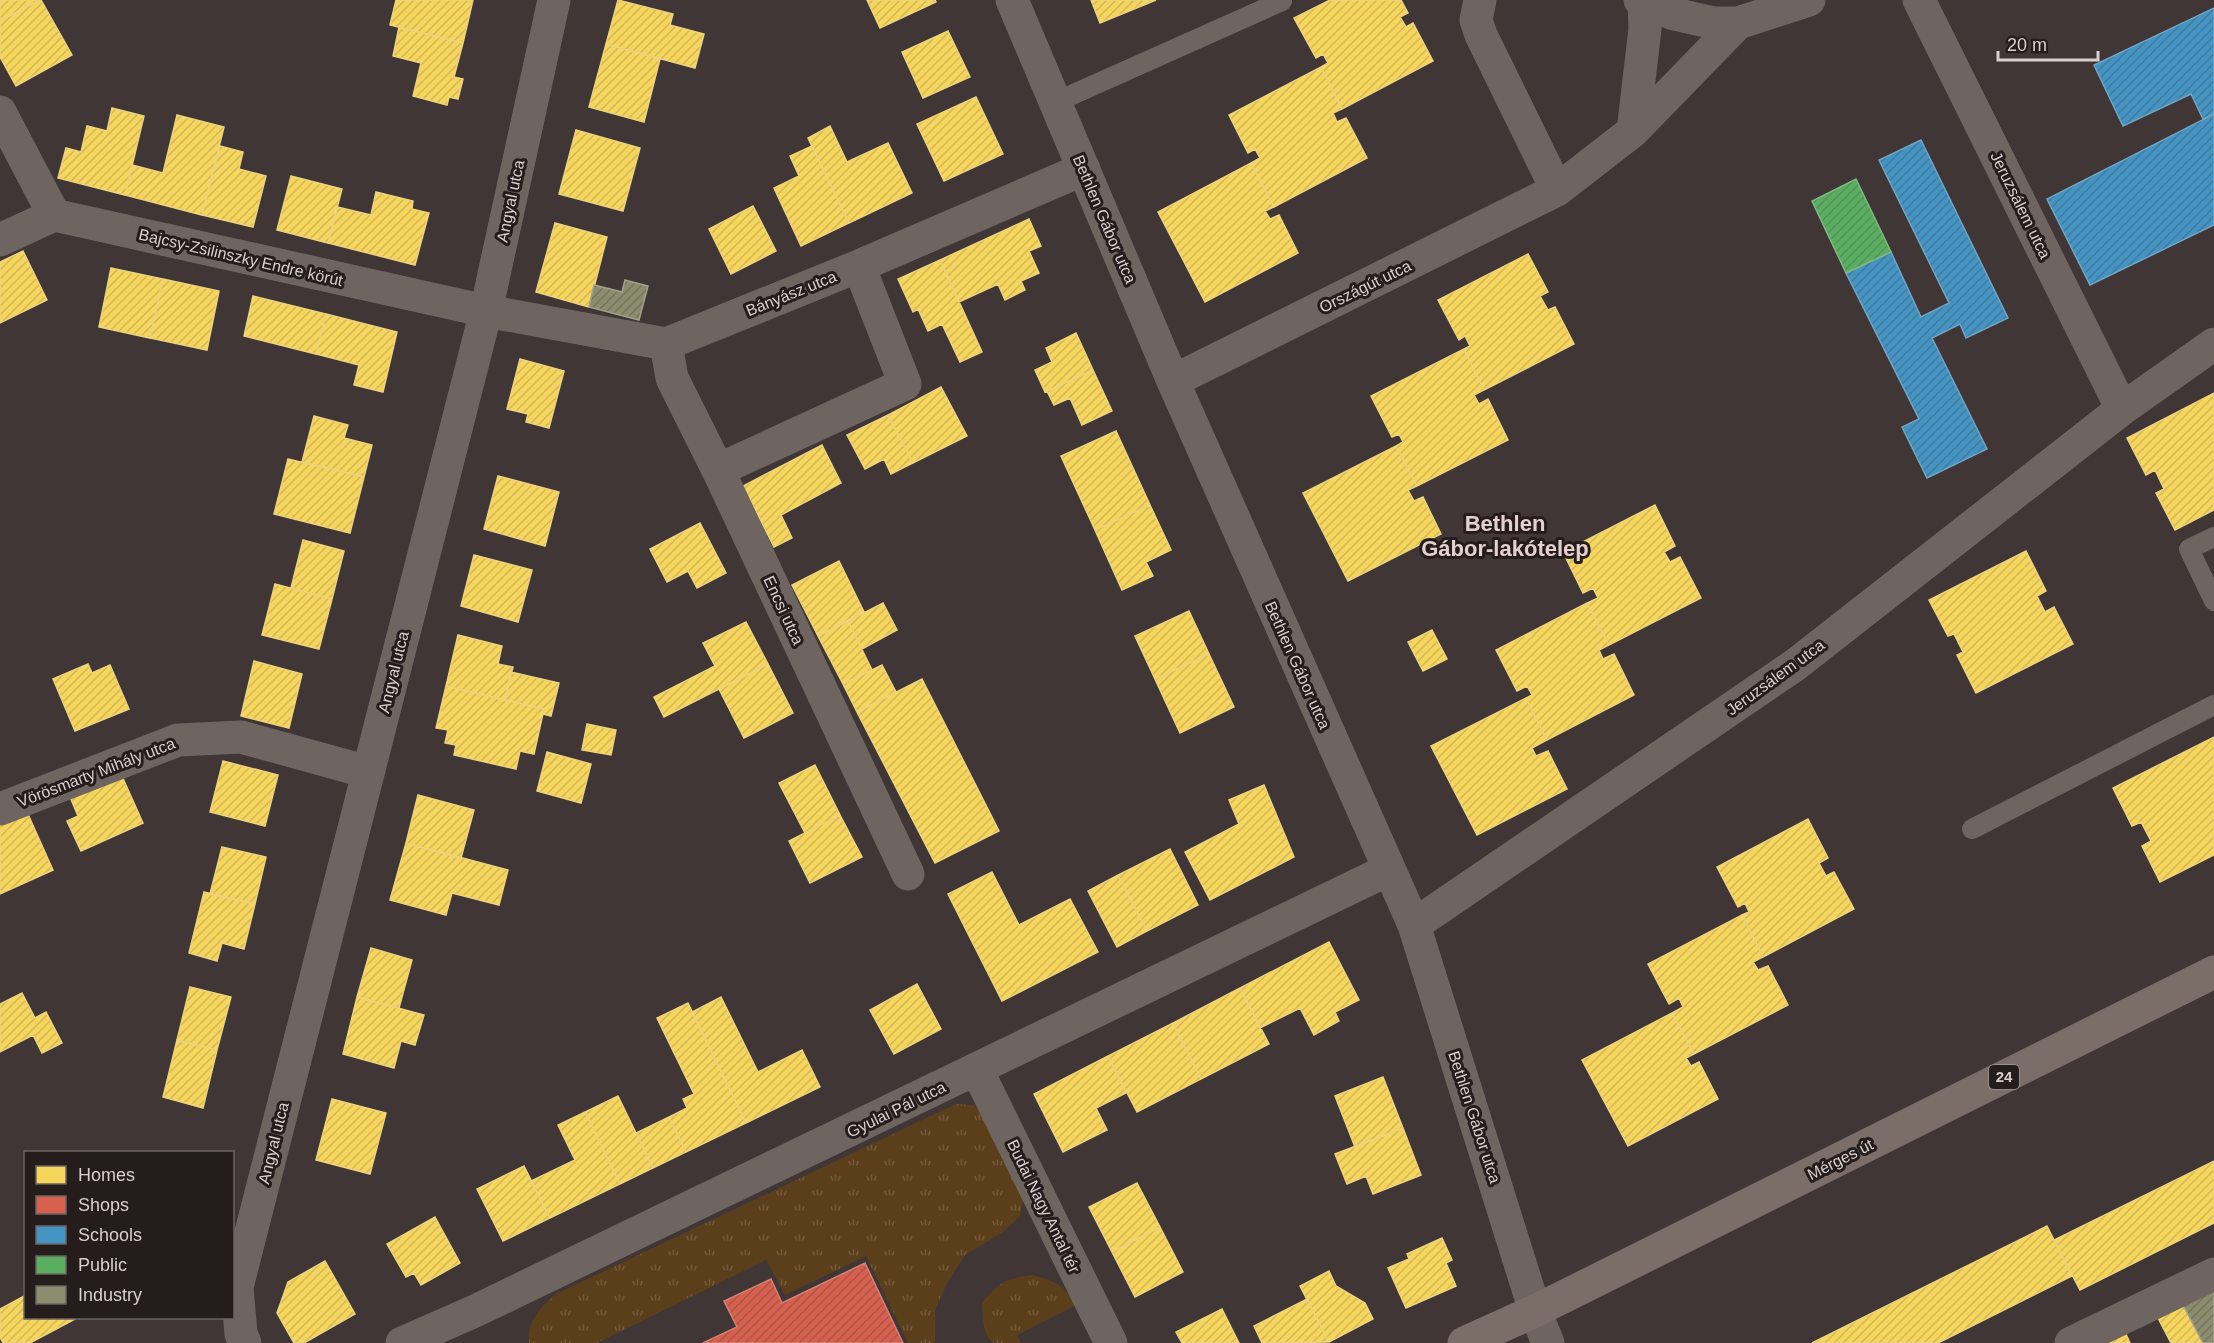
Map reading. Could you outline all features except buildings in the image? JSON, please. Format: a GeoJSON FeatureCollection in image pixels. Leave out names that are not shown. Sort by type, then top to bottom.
{"type":"FeatureCollection","features":[{"type":"Feature","properties":{"kind":"main road","name":"Mérges út"},"geometry":{"type":"LineString","coordinates":[[1464,1343],[1534,1311],[2214,972]]}},
{"type":"Feature","properties":{"kind":"street","name":"Angyal utca"},"geometry":{"type":"LineString","coordinates":[[245,1343],[241,1334],[237,1287],[486,311],[554,0]]}},
{"type":"Feature","properties":{"kind":"street","name":"Bethlen Gábor utca"},"geometry":{"type":"LineString","coordinates":[[1012,0],[1173,381],[1414,925],[1534,1311],[1548,1343]]}},
{"type":"Feature","properties":{"kind":"street"},"geometry":{"type":"LineString","coordinates":[[1480,0],[1476,20],[1481,34],[1557,190]]}},
{"type":"Feature","properties":{"kind":"street","name":"Országút utca"},"geometry":{"type":"LineString","coordinates":[[1633,131],[1645,29],[1642,2],[1674,14],[1714,23],[1738,23],[1809,0]]}},
{"type":"Feature","properties":{"kind":"street","name":"Jeruzsálem utca"},"geometry":{"type":"LineString","coordinates":[[1919,0],[2122,409]]}},
{"type":"Feature","properties":{"kind":"street","name":"Országút utca"},"geometry":{"type":"LineString","coordinates":[[1173,381],[1557,190],[1633,131],[1738,23]]}},
{"type":"Feature","properties":{"kind":"street"},"geometry":{"type":"LineString","coordinates":[[0,112],[54,215],[0,240]]}},
{"type":"Feature","properties":{"kind":"street","name":"Bányász utca"},"geometry":{"type":"LineString","coordinates":[[666,344],[859,266],[1084,169]]}},
{"type":"Feature","properties":{"kind":"street","name":"Bajcsy-Zsilinszky Endre körút"},"geometry":{"type":"LineString","coordinates":[[54,215],[486,311]]}},
{"type":"Feature","properties":{"kind":"street"},"geometry":{"type":"LineString","coordinates":[[718,470],[904,384],[859,266]]}},
{"type":"Feature","properties":{"kind":"street"},"geometry":{"type":"LineString","coordinates":[[486,311],[666,344]]}},
{"type":"Feature","properties":{"kind":"street","name":"Encsi utca"},"geometry":{"type":"LineString","coordinates":[[666,344],[672,378],[718,470],[908,874]]}},
{"type":"Feature","properties":{"kind":"street","name":"Jeruzsálem utca"},"geometry":{"type":"LineString","coordinates":[[1414,925],[1795,665],[2122,409],[2214,344]]}},
{"type":"Feature","properties":{"kind":"street","name":"Vörösmarty Mihály utca"},"geometry":{"type":"LineString","coordinates":[[0,809],[178,740],[241,737],[368,772]]}},
{"type":"Feature","properties":{"kind":"street","name":"Gyulai Pál utca"},"geometry":{"type":"LineString","coordinates":[[402,1343],[977,1070],[1388,870]]}},
{"type":"Feature","properties":{"kind":"street","name":"Budai Nagy Antal tér"},"geometry":{"type":"LineString","coordinates":[[977,1070],[1110,1343]]}},
{"type":"Feature","properties":{"kind":"street"},"geometry":{"type":"LineString","coordinates":[[2071,1343],[2214,1274]]}},
{"type":"Feature","properties":{"kind":"lane"},"geometry":{"type":"LineString","coordinates":[[1056,102],[1282,1]]}},
{"type":"Feature","properties":{"kind":"lane"},"geometry":{"type":"LineString","coordinates":[[2214,537],[2189,549],[2214,601]]}},
{"type":"Feature","properties":{"kind":"lane"},"geometry":{"type":"LineString","coordinates":[[1972,828],[2214,705]]}},
{"type":"Feature","properties":{"kind":"green space"},"geometry":{"type":"Polygon","coordinates":[[[956,1104],[974,1105],[994,1126],[1024,1194],[1020,1216],[1003,1232],[965,1255],[948,1281],[935,1310],[935,1343],[908,1343],[866,1256],[785,1295],[766,1260],[597,1343],[529,1343],[532,1322],[545,1304],[556,1294],[956,1104]]]}},
{"type":"Feature","properties":{"kind":"green space"},"geometry":{"type":"Polygon","coordinates":[[[1032,1275],[1058,1284],[1076,1305],[1017,1335],[1021,1343],[991,1341],[984,1326],[982,1303],[993,1290],[1003,1283],[1032,1275]]]}},
{"type":"Feature","properties":{"kind":"district","name":"Bethlen Gábor-lakótelep"},"geometry":{"type":"Point","coordinates":[1505,536]}}]}
